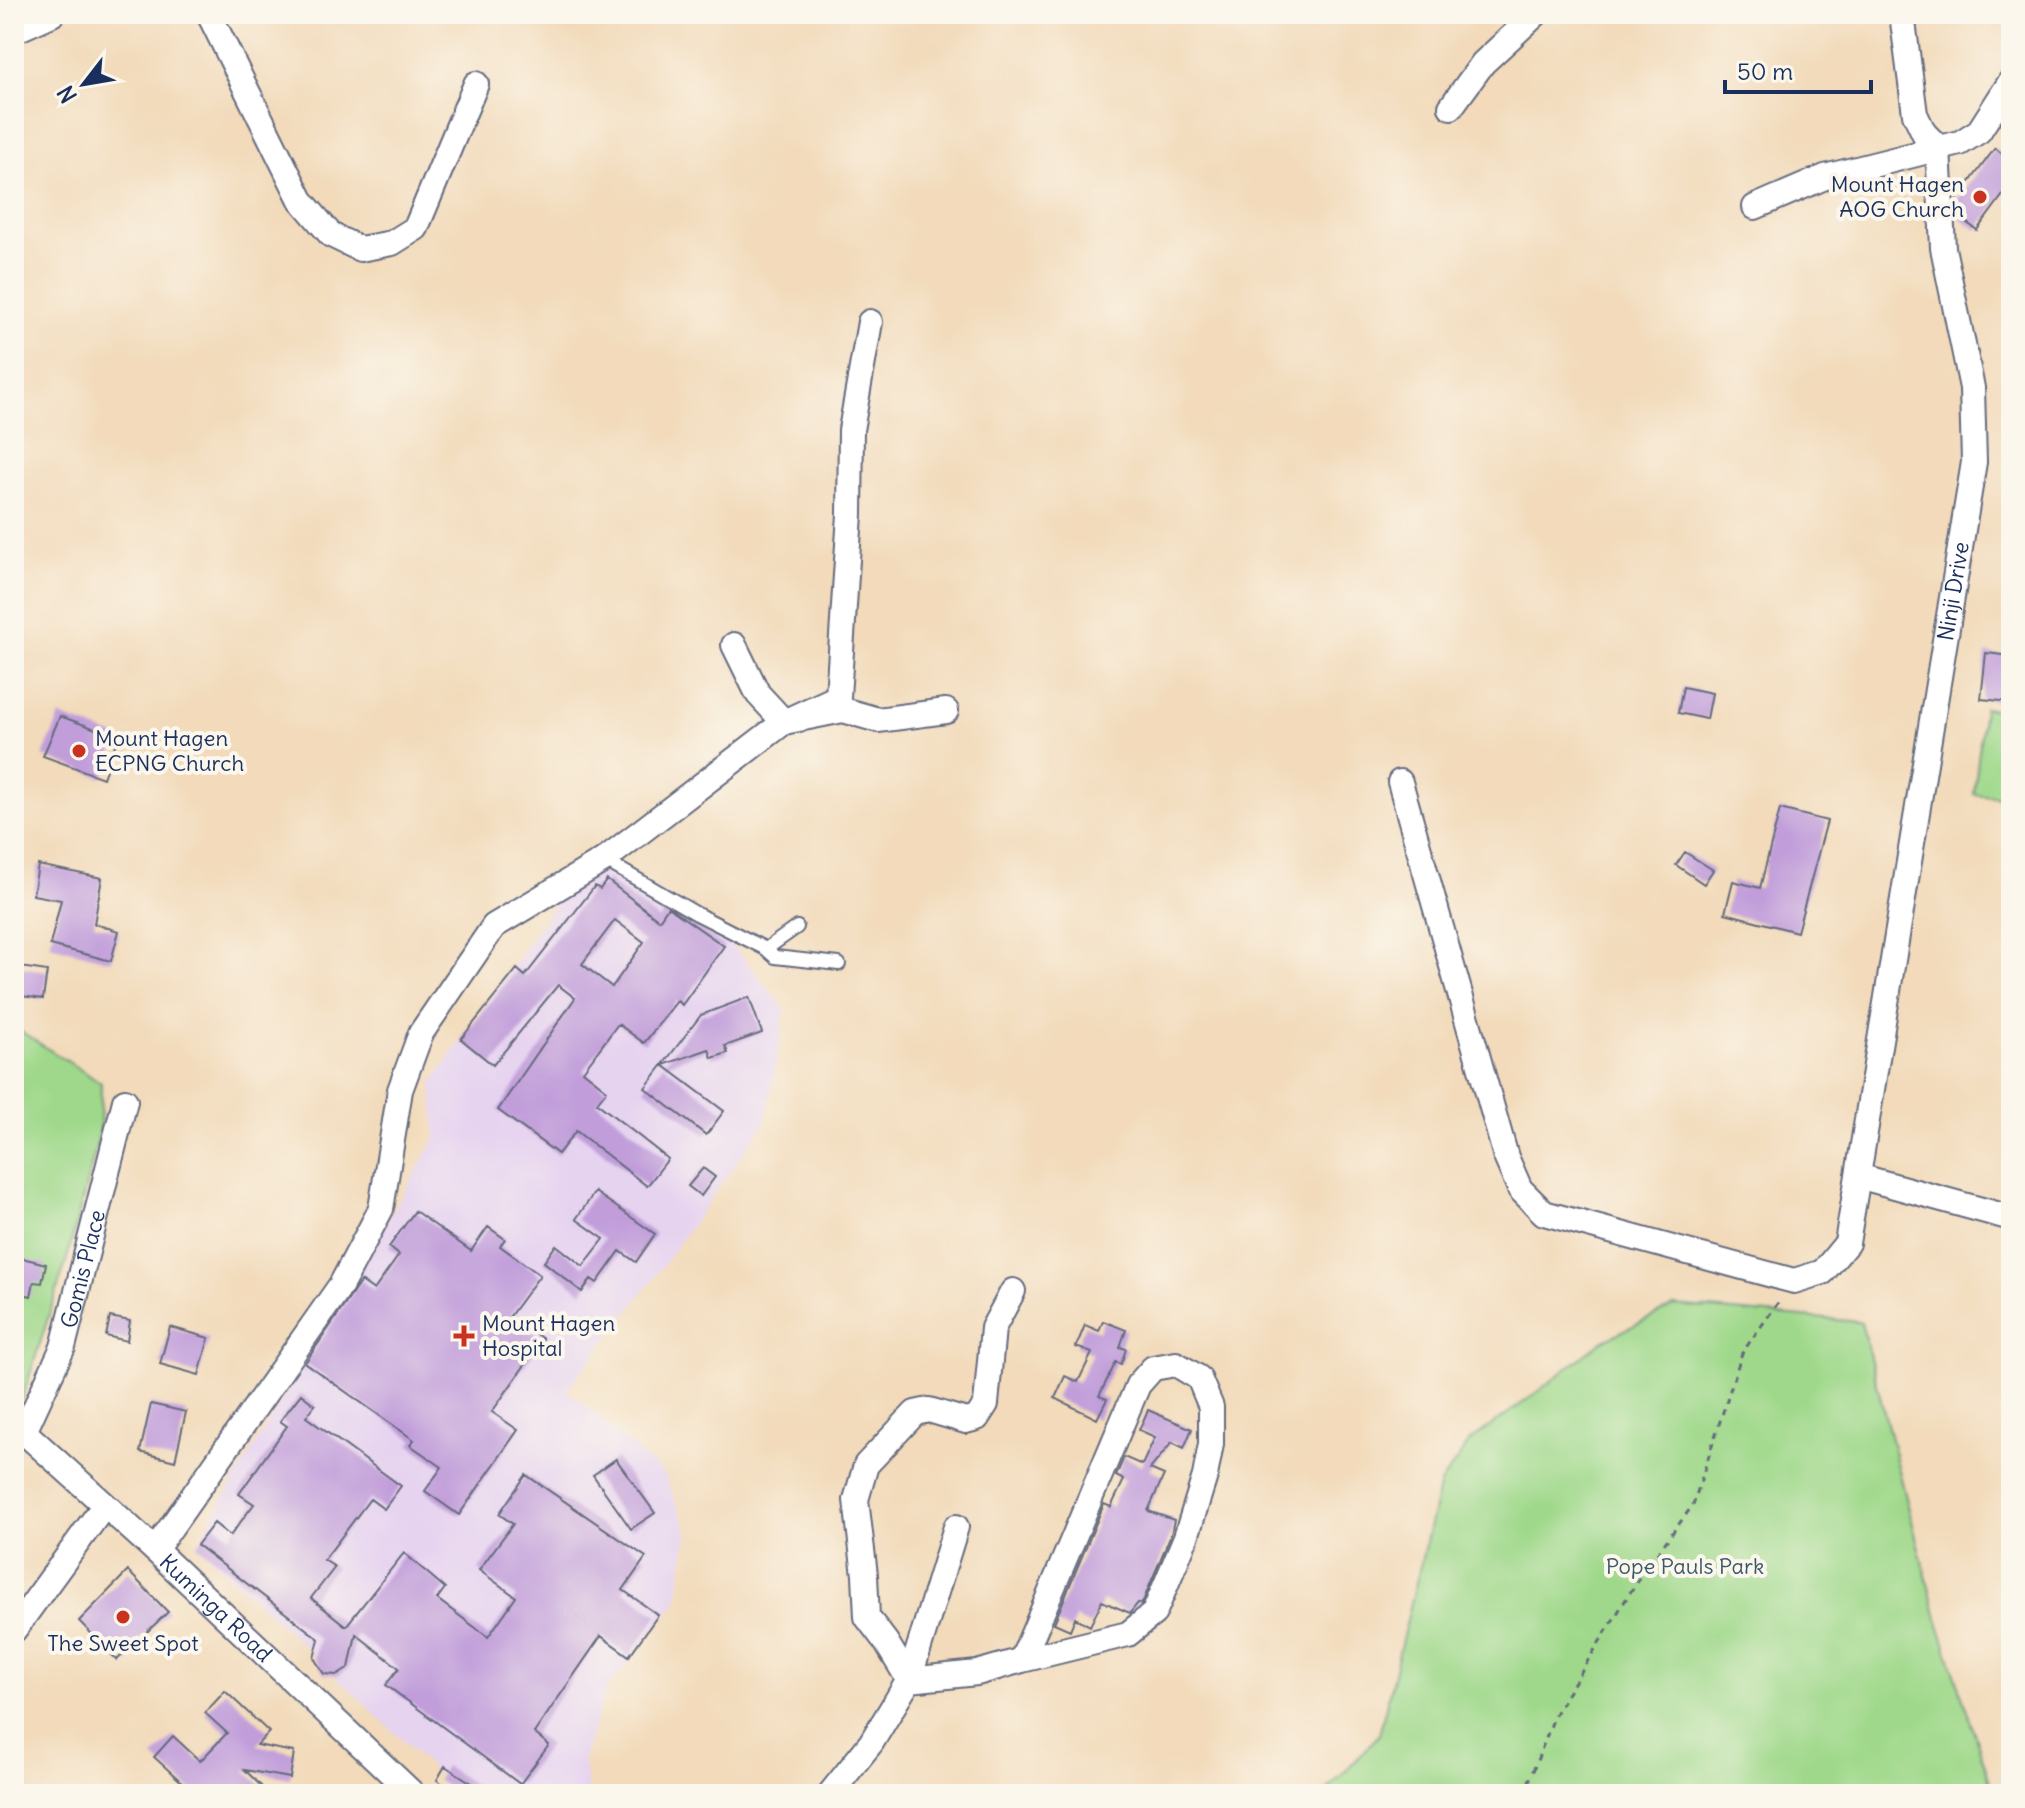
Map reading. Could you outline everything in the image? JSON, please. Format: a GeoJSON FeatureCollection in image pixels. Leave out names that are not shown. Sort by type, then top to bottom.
{"type":"FeatureCollection","features":[{"type":"Feature","properties":{"kind":"street"},"geometry":{"type":"LineString","coordinates":[[14,31],[52,14]]}},
{"type":"Feature","properties":{"kind":"street"},"geometry":{"type":"LineString","coordinates":[[209,14],[301,200],[331,235],[360,249],[392,243],[416,228],[476,84]]}},
{"type":"Feature","properties":{"kind":"street"},"geometry":{"type":"LineString","coordinates":[[1451,107],[1483,63],[1536,14]]}},
{"type":"Feature","properties":{"kind":"street"},"geometry":{"type":"LineString","coordinates":[[1902,14],[1915,114],[1924,133],[1938,147]]}},
{"type":"Feature","properties":{"kind":"street"},"geometry":{"type":"LineString","coordinates":[[1755,207],[1825,177],[1960,143],[1979,131],[2011,81]]}},
{"type":"Feature","properties":{"kind":"street","name":"Ninji Drive"},"geometry":{"type":"LineString","coordinates":[[1794,1281],[1823,1272],[1847,1243],[1974,462],[1972,388],[1943,248],[1938,147]]}},
{"type":"Feature","properties":{"kind":"street"},"geometry":{"type":"LineString","coordinates":[[155,1550],[341,1285],[381,1209],[400,1090],[421,1033],[494,926],[604,860],[784,722],[838,697],[850,514],[851,430],[870,322]]}},
{"type":"Feature","properties":{"kind":"street"},"geometry":{"type":"LineString","coordinates":[[734,645],[758,694],[784,722]]}},
{"type":"Feature","properties":{"kind":"street"},"geometry":{"type":"LineString","coordinates":[[784,722],[843,710],[878,720],[946,711]]}},
{"type":"Feature","properties":{"kind":"street"},"geometry":{"type":"LineString","coordinates":[[1400,782],[1506,1157],[1520,1189],[1544,1213],[1794,1281]]}},
{"type":"Feature","properties":{"kind":"street","name":"Gomis Place"},"geometry":{"type":"LineString","coordinates":[[19,1429],[63,1347],[125,1101]]}},
{"type":"Feature","properties":{"kind":"street"},"geometry":{"type":"LineString","coordinates":[[1858,1176],[2011,1218]]}},
{"type":"Feature","properties":{"kind":"street"},"geometry":{"type":"LineString","coordinates":[[909,1680],[867,1617],[856,1500],[866,1465],[915,1413],[929,1410],[966,1421],[977,1418],[986,1404],[993,1328],[1013,1291]]}},
{"type":"Feature","properties":{"kind":"street"},"geometry":{"type":"LineString","coordinates":[[909,1680],[977,1673],[1128,1634],[1154,1613],[1186,1537],[1205,1476],[1211,1444],[1211,1407],[1199,1378],[1176,1364],[1153,1368],[1138,1385],[1022,1660]]}},
{"type":"Feature","properties":{"kind":"street","name":"Kuminga Road"},"geometry":{"type":"LineString","coordinates":[[19,1429],[155,1550],[413,1794]]}},
{"type":"Feature","properties":{"kind":"street"},"geometry":{"type":"LineString","coordinates":[[14,1630],[104,1506]]}},
{"type":"Feature","properties":{"kind":"street"},"geometry":{"type":"LineString","coordinates":[[830,1794],[871,1743],[909,1680],[956,1527]]}},
{"type":"Feature","properties":{"kind":"lane"},"geometry":{"type":"LineString","coordinates":[[604,860],[697,914],[766,949],[775,957],[839,964]]}},
{"type":"Feature","properties":{"kind":"lane"},"geometry":{"type":"LineString","coordinates":[[766,949],[797,927]]}},
{"type":"Feature","properties":{"kind":"path"},"geometry":{"type":"LineString","coordinates":[[1524,1794],[1556,1712],[1641,1575],[1693,1505],[1742,1353],[1794,1281]]}},
{"type":"Feature","properties":{"kind":"shaded area","name":"Mount Hagen Hospital"},"geometry":{"type":"Polygon","coordinates":[[[615,864],[716,926],[785,1009],[766,1121],[651,1282],[567,1390],[664,1474],[688,1532],[677,1601],[605,1691],[583,1759],[589,1794],[459,1794],[197,1544],[436,1138],[432,1083],[560,897],[615,864]]]}},
{"type":"Feature","properties":{"kind":"green space"},"geometry":{"type":"Polygon","coordinates":[[[1984,708],[2011,711],[2011,798],[1974,794],[1984,708]]]}},
{"type":"Feature","properties":{"kind":"green space"},"geometry":{"type":"Polygon","coordinates":[[[14,1027],[101,1083],[100,1132],[66,1262],[22,1399],[14,1394],[14,1027]]]}},
{"type":"Feature","properties":{"kind":"green space","name":"Pope Pauls Park"},"geometry":{"type":"Polygon","coordinates":[[[1674,1306],[1861,1322],[1936,1615],[1994,1794],[1324,1794],[1379,1735],[1440,1484],[1471,1440],[1602,1341],[1674,1306]]]}},
{"type":"Feature","properties":{"kind":"building","name":"Mount Hagen AOG Church"},"geometry":{"type":"Polygon","coordinates":[[[1995,148],[2011,161],[2011,184],[1977,230],[1956,215],[1956,201],[1995,148]]]}},
{"type":"Feature","properties":{"kind":"building"},"geometry":{"type":"Polygon","coordinates":[[[1986,653],[2011,656],[2011,702],[1981,699],[1986,653]]]}},
{"type":"Feature","properties":{"kind":"building"},"geometry":{"type":"Polygon","coordinates":[[[1683,687],[1712,693],[1707,719],[1678,713],[1683,687]]]}},
{"type":"Feature","properties":{"kind":"building","name":"Mount Hagen ECPNG Church"},"geometry":{"type":"Polygon","coordinates":[[[60,716],[118,737],[103,778],[43,756],[60,716]]]}},
{"type":"Feature","properties":{"kind":"building"},"geometry":{"type":"Polygon","coordinates":[[[1780,809],[1827,821],[1797,932],[1725,913],[1733,881],[1760,888],[1780,809]]]}},
{"type":"Feature","properties":{"kind":"building"},"geometry":{"type":"Polygon","coordinates":[[[1685,852],[1713,870],[1704,884],[1676,865],[1685,852]]]}},
{"type":"Feature","properties":{"kind":"building"},"geometry":{"type":"Polygon","coordinates":[[[38,865],[102,878],[94,924],[119,931],[111,961],[50,945],[61,900],[33,895],[38,865]]]}},
{"type":"Feature","properties":{"kind":"building"},"geometry":{"type":"Polygon","coordinates":[[[607,880],[659,920],[668,907],[724,946],[682,1005],[677,1001],[644,1043],[618,1024],[583,1071],[607,1090],[597,1103],[668,1159],[647,1186],[576,1131],[558,1154],[498,1110],[575,998],[558,985],[493,1065],[461,1039],[517,969],[525,976],[595,886],[600,889],[607,880]],[[615,920],[582,964],[612,987],[644,942],[615,920]]]}},
{"type":"Feature","properties":{"kind":"building"},"geometry":{"type":"Polygon","coordinates":[[[14,966],[47,971],[43,999],[14,995],[14,966]]]}},
{"type":"Feature","properties":{"kind":"building"},"geometry":{"type":"Polygon","coordinates":[[[749,997],[762,1033],[725,1046],[728,1053],[712,1058],[709,1049],[663,1065],[724,1111],[706,1135],[645,1088],[701,1015],[749,997]]]}},
{"type":"Feature","properties":{"kind":"building"},"geometry":{"type":"Polygon","coordinates":[[[703,1168],[715,1177],[701,1196],[688,1186],[703,1168]]]}},
{"type":"Feature","properties":{"kind":"building"},"geometry":{"type":"Polygon","coordinates":[[[595,1192],[655,1234],[636,1262],[620,1251],[597,1283],[591,1279],[582,1292],[544,1262],[556,1245],[583,1266],[604,1239],[576,1219],[595,1192]]]}},
{"type":"Feature","properties":{"kind":"building"},"geometry":{"type":"Polygon","coordinates":[[[415,1211],[471,1251],[488,1227],[505,1239],[500,1246],[540,1275],[510,1316],[543,1339],[492,1412],[518,1430],[459,1515],[425,1491],[442,1467],[410,1445],[414,1440],[305,1363],[361,1281],[374,1290],[399,1255],[389,1247],[415,1211]]]}},
{"type":"Feature","properties":{"kind":"building"},"geometry":{"type":"Polygon","coordinates":[[[14,1256],[46,1264],[42,1283],[34,1282],[31,1296],[14,1292],[14,1256]]]}},
{"type":"Feature","properties":{"kind":"building"},"geometry":{"type":"Polygon","coordinates":[[[110,1317],[130,1321],[127,1341],[106,1336],[110,1317]]]}},
{"type":"Feature","properties":{"kind":"building"},"geometry":{"type":"Polygon","coordinates":[[[1103,1321],[1126,1330],[1120,1347],[1126,1349],[1121,1364],[1116,1362],[1099,1396],[1107,1399],[1097,1419],[1055,1398],[1065,1376],[1078,1382],[1092,1353],[1076,1347],[1085,1325],[1099,1331],[1103,1321]]]}},
{"type":"Feature","properties":{"kind":"building"},"geometry":{"type":"Polygon","coordinates":[[[170,1327],[209,1338],[199,1375],[160,1364],[170,1327]]]}},
{"type":"Feature","properties":{"kind":"building"},"geometry":{"type":"Polygon","coordinates":[[[301,1394],[315,1405],[306,1417],[401,1486],[384,1509],[370,1499],[324,1560],[335,1567],[311,1598],[346,1626],[404,1553],[445,1588],[437,1599],[488,1637],[516,1597],[479,1570],[513,1524],[499,1514],[526,1475],[646,1557],[623,1590],[658,1615],[629,1656],[601,1636],[534,1733],[549,1745],[520,1784],[386,1685],[399,1668],[356,1634],[349,1668],[338,1675],[324,1674],[314,1658],[319,1639],[197,1545],[214,1523],[230,1536],[254,1504],[239,1494],[287,1426],[280,1421],[301,1394]]]}},
{"type":"Feature","properties":{"kind":"building"},"geometry":{"type":"Polygon","coordinates":[[[151,1404],[186,1412],[175,1461],[140,1452],[151,1404]]]}},
{"type":"Feature","properties":{"kind":"building"},"geometry":{"type":"Polygon","coordinates":[[[1148,1410],[1192,1429],[1184,1448],[1172,1442],[1150,1469],[1164,1475],[1148,1511],[1174,1520],[1171,1534],[1142,1604],[1138,1603],[1130,1613],[1102,1601],[1090,1626],[1075,1618],[1070,1630],[1054,1623],[1104,1504],[1111,1507],[1124,1480],[1116,1476],[1124,1457],[1142,1465],[1155,1437],[1139,1430],[1148,1410]]]}},
{"type":"Feature","properties":{"kind":"building"},"geometry":{"type":"Polygon","coordinates":[[[616,1459],[655,1513],[631,1529],[593,1475],[616,1459]]]}},
{"type":"Feature","properties":{"kind":"building","name":"The Sweet Spot"},"geometry":{"type":"Polygon","coordinates":[[[128,1571],[168,1612],[117,1660],[79,1621],[128,1571]]]}},
{"type":"Feature","properties":{"kind":"building"},"geometry":{"type":"Polygon","coordinates":[[[225,1691],[269,1732],[257,1745],[294,1752],[290,1778],[245,1770],[269,1794],[195,1794],[154,1757],[173,1736],[200,1761],[227,1733],[205,1713],[225,1691]]]}},
{"type":"Feature","properties":{"kind":"building"},"geometry":{"type":"Polygon","coordinates":[[[445,1766],[489,1794],[457,1794],[437,1780],[445,1766]]]}},
{"type":"Feature","properties":{"kind":"place","name":"Mount Hagen AOG Church"},"geometry":{"type":"Point","coordinates":[1980,197]}},
{"type":"Feature","properties":{"kind":"place","name":"Mount Hagen ECPNG Church"},"geometry":{"type":"Point","coordinates":[79,751]}},
{"type":"Feature","properties":{"kind":"place","name":"Mount Hagen Hospital"},"geometry":{"type":"Point","coordinates":[464,1336]}},
{"type":"Feature","properties":{"kind":"place","name":"The Sweet Spot"},"geometry":{"type":"Point","coordinates":[123,1617]}}]}
